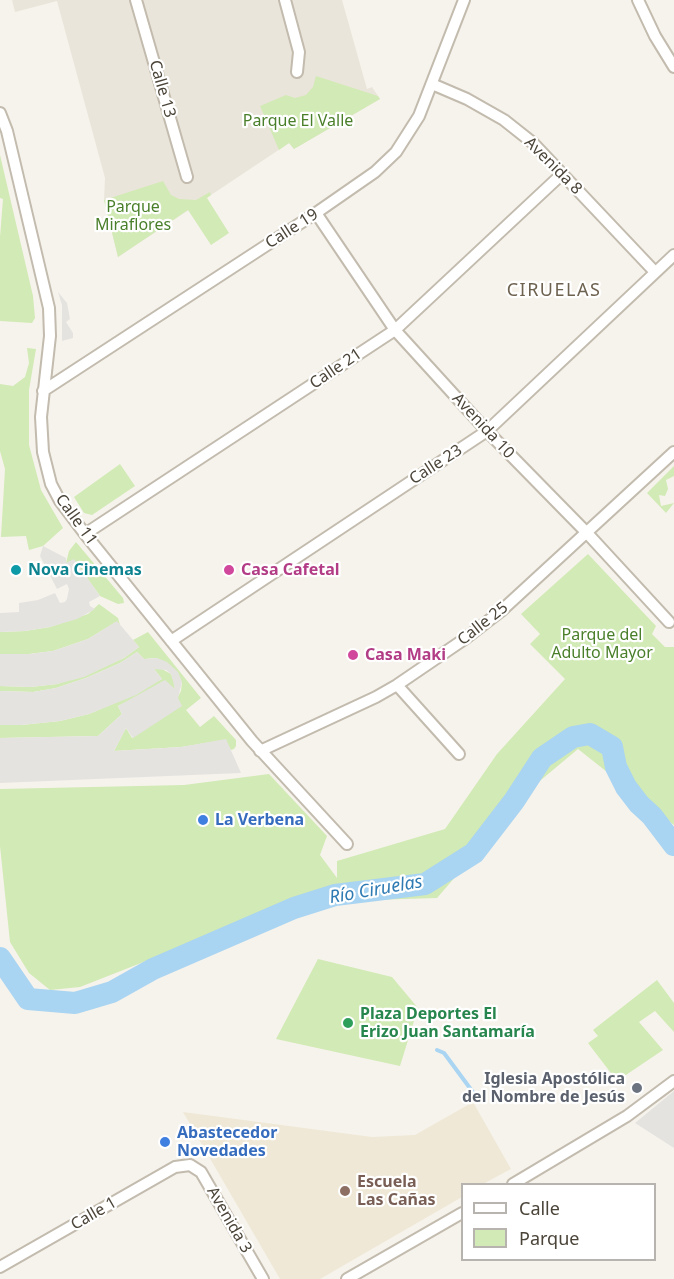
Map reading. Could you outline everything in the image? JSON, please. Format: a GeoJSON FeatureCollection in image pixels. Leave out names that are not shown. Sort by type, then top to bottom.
{"type":"FeatureCollection","features":[{"type":"Feature","properties":{"kind":"street","name":"Calle 13"},"geometry":{"type":"LineString","coordinates":[[136,0],[187,177]]}},
{"type":"Feature","properties":{"kind":"street"},"geometry":{"type":"LineString","coordinates":[[285,0],[299,52],[297,72]]}},
{"type":"Feature","properties":{"kind":"street","name":"Calle 19"},"geometry":{"type":"LineString","coordinates":[[43,391],[375,172],[396,152],[413,128],[464,0]]}},
{"type":"Feature","properties":{"kind":"street"},"geometry":{"type":"LineString","coordinates":[[638,0],[655,36],[674,68]]}},
{"type":"Feature","properties":{"kind":"street","name":"Avenida 8"},"geometry":{"type":"LineString","coordinates":[[432,84],[467,99],[504,120],[533,143],[656,272]]}},
{"type":"Feature","properties":{"kind":"street","name":"Calle 11"},"geometry":{"type":"LineString","coordinates":[[0,112],[7,131],[49,308],[50,336],[43,391],[41,438],[46,469],[60,501],[260,751],[347,844]]}},
{"type":"Feature","properties":{"kind":"street","name":"Calle 21"},"geometry":{"type":"LineString","coordinates":[[86,534],[395,330],[562,174]]}},
{"type":"Feature","properties":{"kind":"street","name":"Avenida 10"},"geometry":{"type":"LineString","coordinates":[[316,213],[395,330],[487,431],[587,533],[669,622]]}},
{"type":"Feature","properties":{"kind":"street","name":"Calle 23"},"geometry":{"type":"LineString","coordinates":[[171,641],[487,431],[674,255]]}},
{"type":"Feature","properties":{"kind":"street","name":"Calle 25"},"geometry":{"type":"LineString","coordinates":[[260,751],[356,707],[397,685],[466,638],[492,618],[674,452]]}},
{"type":"Feature","properties":{"kind":"street"},"geometry":{"type":"LineString","coordinates":[[397,685],[459,754]]}},
{"type":"Feature","properties":{"kind":"street"},"geometry":{"type":"LineString","coordinates":[[516,1183],[627,1116],[674,1081]]}},
{"type":"Feature","properties":{"kind":"street","name":"Calle 1"},"geometry":{"type":"LineString","coordinates":[[0,1267],[175,1167],[190,1165]]}},
{"type":"Feature","properties":{"kind":"street","name":"Avenida 3"},"geometry":{"type":"LineString","coordinates":[[190,1165],[201,1172],[263,1279]]}},
{"type":"Feature","properties":{"kind":"street"},"geometry":{"type":"LineString","coordinates":[[347,1279],[461,1214]]}},
{"type":"Feature","properties":{"kind":"shaded area"},"geometry":{"type":"Polygon","coordinates":[[[12,0],[342,0],[367,89],[372,87],[380,99],[294,149],[289,143],[118,257],[104,200],[105,178],[57,1],[15,12],[12,0]]]}},
{"type":"Feature","properties":{"kind":"shaded area"},"geometry":{"type":"Polygon","coordinates":[[[58,292],[67,303],[70,319],[66,322],[73,333],[73,338],[62,341],[62,305],[58,292]]]}},
{"type":"Feature","properties":{"kind":"shaded area"},"geometry":{"type":"Polygon","coordinates":[[[43,546],[66,558],[66,563],[74,559],[100,596],[89,602],[90,606],[95,609],[77,619],[50,627],[0,632],[0,613],[19,612],[19,603],[38,600],[55,593],[60,603],[67,599],[69,589],[67,584],[57,589],[40,556],[43,546]]]}},
{"type":"Feature","properties":{"kind":"shaded area"},"geometry":{"type":"Polygon","coordinates":[[[117,621],[139,647],[124,658],[84,677],[57,684],[31,687],[0,686],[0,654],[53,651],[88,639],[117,621]]]}},
{"type":"Feature","properties":{"kind":"shaded area"},"geometry":{"type":"Polygon","coordinates":[[[137,652],[144,659],[157,658],[167,662],[178,672],[182,682],[178,698],[182,706],[133,738],[126,728],[114,751],[181,747],[226,739],[241,773],[0,783],[0,738],[98,736],[122,714],[118,706],[165,680],[175,689],[171,674],[166,670],[154,669],[162,679],[136,695],[89,714],[60,721],[21,725],[0,725],[0,691],[33,692],[56,688],[120,663],[137,652]]]}},
{"type":"Feature","properties":{"kind":"shaded area"},"geometry":{"type":"Polygon","coordinates":[[[674,1091],[674,1148],[635,1123],[674,1091]]]}},
{"type":"Feature","properties":{"kind":"shaded area","name":"Escuela Las Cañas"},"geometry":{"type":"Polygon","coordinates":[[[473,1102],[511,1169],[485,1183],[461,1183],[461,1198],[320,1279],[280,1279],[183,1112],[372,1137],[415,1135],[473,1102]]]}},
{"type":"Feature","properties":{"kind":"green space","name":"Parque El Valle"},"geometry":{"type":"Polygon","coordinates":[[[316,76],[378,96],[380,99],[294,149],[289,143],[279,150],[260,106],[286,95],[295,98],[306,95],[313,87],[316,76]]]}},
{"type":"Feature","properties":{"kind":"green space"},"geometry":{"type":"Polygon","coordinates":[[[0,155],[33,296],[35,318],[32,323],[0,321],[0,237],[3,199],[0,198],[0,155]]]}},
{"type":"Feature","properties":{"kind":"green space","name":"Parque Miraflores"},"geometry":{"type":"Polygon","coordinates":[[[163,181],[171,195],[179,199],[196,200],[210,192],[211,195],[207,198],[229,233],[211,245],[188,210],[118,257],[104,200],[163,181]]]}},
{"type":"Feature","properties":{"kind":"green space"},"geometry":{"type":"Polygon","coordinates":[[[27,348],[36,349],[29,390],[29,445],[41,490],[63,528],[43,546],[29,550],[26,536],[1,537],[5,469],[0,451],[0,384],[13,386],[25,377],[29,363],[27,348]]]}},
{"type":"Feature","properties":{"kind":"green space"},"geometry":{"type":"Polygon","coordinates":[[[120,464],[135,486],[92,515],[84,513],[74,497],[120,464]]]}},
{"type":"Feature","properties":{"kind":"green space"},"geometry":{"type":"Polygon","coordinates":[[[674,466],[674,476],[666,480],[668,489],[665,496],[659,495],[661,506],[674,503],[666,513],[647,493],[674,466]]]}},
{"type":"Feature","properties":{"kind":"green space"},"geometry":{"type":"Polygon","coordinates":[[[76,542],[123,598],[124,603],[118,604],[100,596],[74,560],[66,563],[69,551],[76,542]]]}},
{"type":"Feature","properties":{"kind":"green space","name":"Parque del Adulto Mayor"},"geometry":{"type":"Polygon","coordinates":[[[588,554],[656,626],[652,634],[665,647],[674,647],[674,825],[578,749],[535,785],[437,898],[338,901],[337,886],[80,987],[50,990],[29,973],[10,942],[0,846],[0,789],[184,785],[269,774],[327,836],[320,855],[337,878],[337,861],[445,829],[497,754],[565,679],[530,644],[540,634],[521,614],[588,554]]]}},
{"type":"Feature","properties":{"kind":"green space"},"geometry":{"type":"Polygon","coordinates":[[[99,604],[118,618],[120,625],[116,622],[88,639],[53,651],[0,654],[0,632],[50,627],[88,614],[99,604]]]}},
{"type":"Feature","properties":{"kind":"green space"},"geometry":{"type":"Polygon","coordinates":[[[148,632],[201,698],[186,710],[200,727],[214,716],[236,740],[234,749],[231,750],[225,740],[181,747],[114,751],[126,728],[132,738],[177,698],[181,691],[182,682],[157,658],[144,659],[137,652],[120,663],[56,688],[33,692],[0,691],[0,686],[31,687],[57,684],[106,666],[124,658],[139,647],[133,640],[148,632]]]}},
{"type":"Feature","properties":{"kind":"green space"},"geometry":{"type":"Polygon","coordinates":[[[160,668],[171,674],[175,690],[130,700],[118,706],[122,714],[98,736],[0,738],[0,725],[60,721],[89,714],[110,705],[162,679],[154,669],[160,668]]]}},
{"type":"Feature","properties":{"kind":"green space","name":"Plaza Deportes El Erizo Juan Santamaría"},"geometry":{"type":"Polygon","coordinates":[[[318,959],[392,977],[418,1008],[400,1066],[276,1039],[318,959]]]}},
{"type":"Feature","properties":{"kind":"green space"},"geometry":{"type":"Polygon","coordinates":[[[657,980],[674,1003],[674,1032],[655,1011],[639,1022],[663,1050],[617,1081],[588,1043],[598,1036],[593,1030],[657,980]]]}},
{"type":"Feature","properties":{"kind":"waterway","name":"Río Ciruelas"},"geometry":{"type":"LineString","coordinates":[[0,958],[28,999],[75,1003],[112,992],[153,969],[294,908],[335,895],[425,884],[474,853],[514,801],[542,758],[573,737],[590,734],[612,747],[616,767],[626,787],[674,845]]}},
{"type":"Feature","properties":{"kind":"waterway"},"geometry":{"type":"LineString","coordinates":[[437,1050],[444,1053],[478,1099]]}},
{"type":"Feature","properties":{"kind":"place","name":"Nova Cinemas"},"geometry":{"type":"Point","coordinates":[16,570]}},
{"type":"Feature","properties":{"kind":"place","name":"Casa Cafetal"},"geometry":{"type":"Point","coordinates":[229,570]}},
{"type":"Feature","properties":{"kind":"place","name":"Casa Maki"},"geometry":{"type":"Point","coordinates":[353,655]}},
{"type":"Feature","properties":{"kind":"place","name":"La Verbena"},"geometry":{"type":"Point","coordinates":[203,820]}},
{"type":"Feature","properties":{"kind":"place","name":"Plaza Deportes El Erizo Juan Santamaría"},"geometry":{"type":"Point","coordinates":[348,1023]}},
{"type":"Feature","properties":{"kind":"place","name":"Iglesia Apostólica del Nombre de Jesús"},"geometry":{"type":"Point","coordinates":[637,1088]}},
{"type":"Feature","properties":{"kind":"place","name":"Abastecedor Novedades"},"geometry":{"type":"Point","coordinates":[165,1142]}},
{"type":"Feature","properties":{"kind":"place","name":"Escuela Las Cañas"},"geometry":{"type":"Point","coordinates":[345,1191]}},
{"type":"Feature","properties":{"kind":"district","name":"CIRUELAS"},"geometry":{"type":"Point","coordinates":[554,291]}}]}
